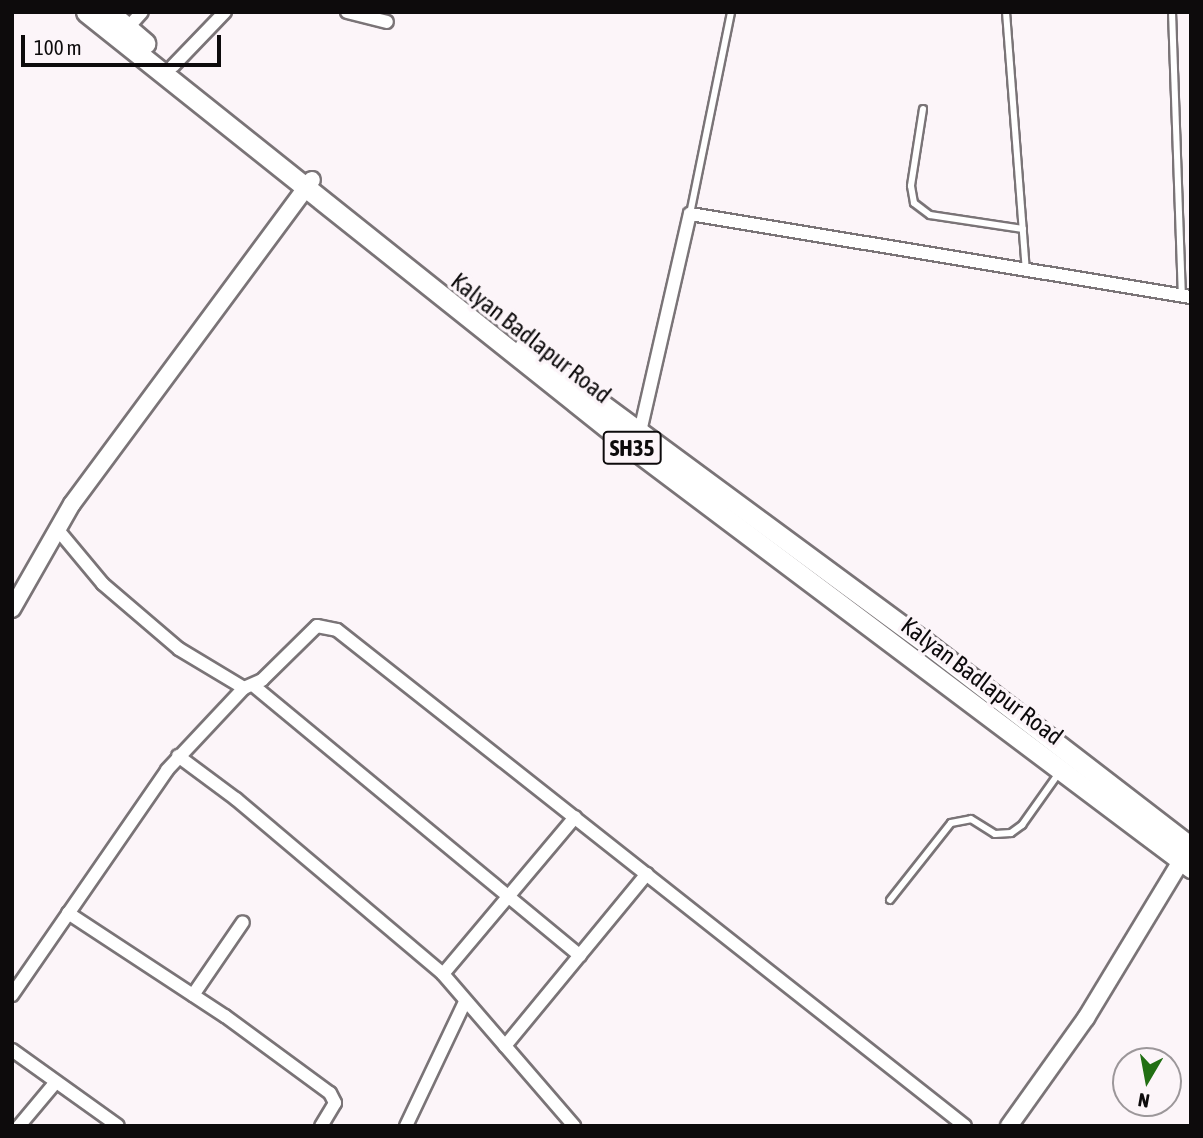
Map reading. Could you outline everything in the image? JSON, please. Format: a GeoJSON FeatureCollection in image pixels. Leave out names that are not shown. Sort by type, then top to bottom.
{"type":"FeatureCollection","features":[{"type":"Feature","properties":{"kind":"main road","name":"Kalyan Badlapur Road"},"geometry":{"type":"LineString","coordinates":[[86,12],[173,66],[308,185]]}},
{"type":"Feature","properties":{"kind":"main road","name":"Kalyan Badlapur Road"},"geometry":{"type":"LineString","coordinates":[[108,12],[123,33],[308,185],[1060,771],[1188,854]]}},
{"type":"Feature","properties":{"kind":"main road","name":"Kalyan Badlapur Road"},"geometry":{"type":"LineString","coordinates":[[638,441],[922,640],[1188,854]]}},
{"type":"Feature","properties":{"kind":"street"},"geometry":{"type":"LineString","coordinates":[[123,33],[142,12]]}},
{"type":"Feature","properties":{"kind":"street"},"geometry":{"type":"LineString","coordinates":[[173,66],[225,12]]}},
{"type":"Feature","properties":{"kind":"street"},"geometry":{"type":"LineString","coordinates":[[347,12],[387,22]]}},
{"type":"Feature","properties":{"kind":"street"},"geometry":{"type":"LineString","coordinates":[[12,609],[72,504],[308,185]]}},
{"type":"Feature","properties":{"kind":"street"},"geometry":{"type":"LineString","coordinates":[[638,441],[690,214],[1186,296]]}},
{"type":"Feature","properties":{"kind":"street"},"geometry":{"type":"LineString","coordinates":[[58,530],[103,584],[179,649],[249,687],[580,956]]}},
{"type":"Feature","properties":{"kind":"street"},"geometry":{"type":"LineString","coordinates":[[12,995],[178,757],[308,631],[325,624],[648,874],[965,1126]]}},
{"type":"Feature","properties":{"kind":"street"},"geometry":{"type":"LineString","coordinates":[[178,757],[236,799],[443,975],[575,1126]]}},
{"type":"Feature","properties":{"kind":"street"},"geometry":{"type":"LineString","coordinates":[[443,975],[575,817]]}},
{"type":"Feature","properties":{"kind":"street"},"geometry":{"type":"LineString","coordinates":[[1009,1126],[1086,1018],[1188,854]]}},
{"type":"Feature","properties":{"kind":"street"},"geometry":{"type":"LineString","coordinates":[[505,1046],[648,874]]}},
{"type":"Feature","properties":{"kind":"street"},"geometry":{"type":"LineString","coordinates":[[68,913],[193,995],[330,1093],[335,1103],[321,1126]]}},
{"type":"Feature","properties":{"kind":"street"},"geometry":{"type":"LineString","coordinates":[[193,995],[243,922]]}},
{"type":"Feature","properties":{"kind":"street"},"geometry":{"type":"LineString","coordinates":[[405,1126],[465,1002]]}},
{"type":"Feature","properties":{"kind":"street"},"geometry":{"type":"LineString","coordinates":[[12,1050],[118,1126]]}},
{"type":"Feature","properties":{"kind":"street"},"geometry":{"type":"LineString","coordinates":[[19,1126],[55,1083]]}},
{"type":"Feature","properties":{"kind":"lane"},"geometry":{"type":"LineString","coordinates":[[690,214],[731,12]]}},
{"type":"Feature","properties":{"kind":"lane"},"geometry":{"type":"LineString","coordinates":[[1006,12],[1026,270]]}},
{"type":"Feature","properties":{"kind":"lane"},"geometry":{"type":"LineString","coordinates":[[1172,12],[1186,296]]}},
{"type":"Feature","properties":{"kind":"lane"},"geometry":{"type":"LineString","coordinates":[[923,109],[911,186],[914,203],[930,215],[1023,229]]}},
{"type":"Feature","properties":{"kind":"lane"},"geometry":{"type":"LineString","coordinates":[[890,900],[951,823],[971,819],[995,834],[1011,833],[1022,825],[1060,771]]}}]}
